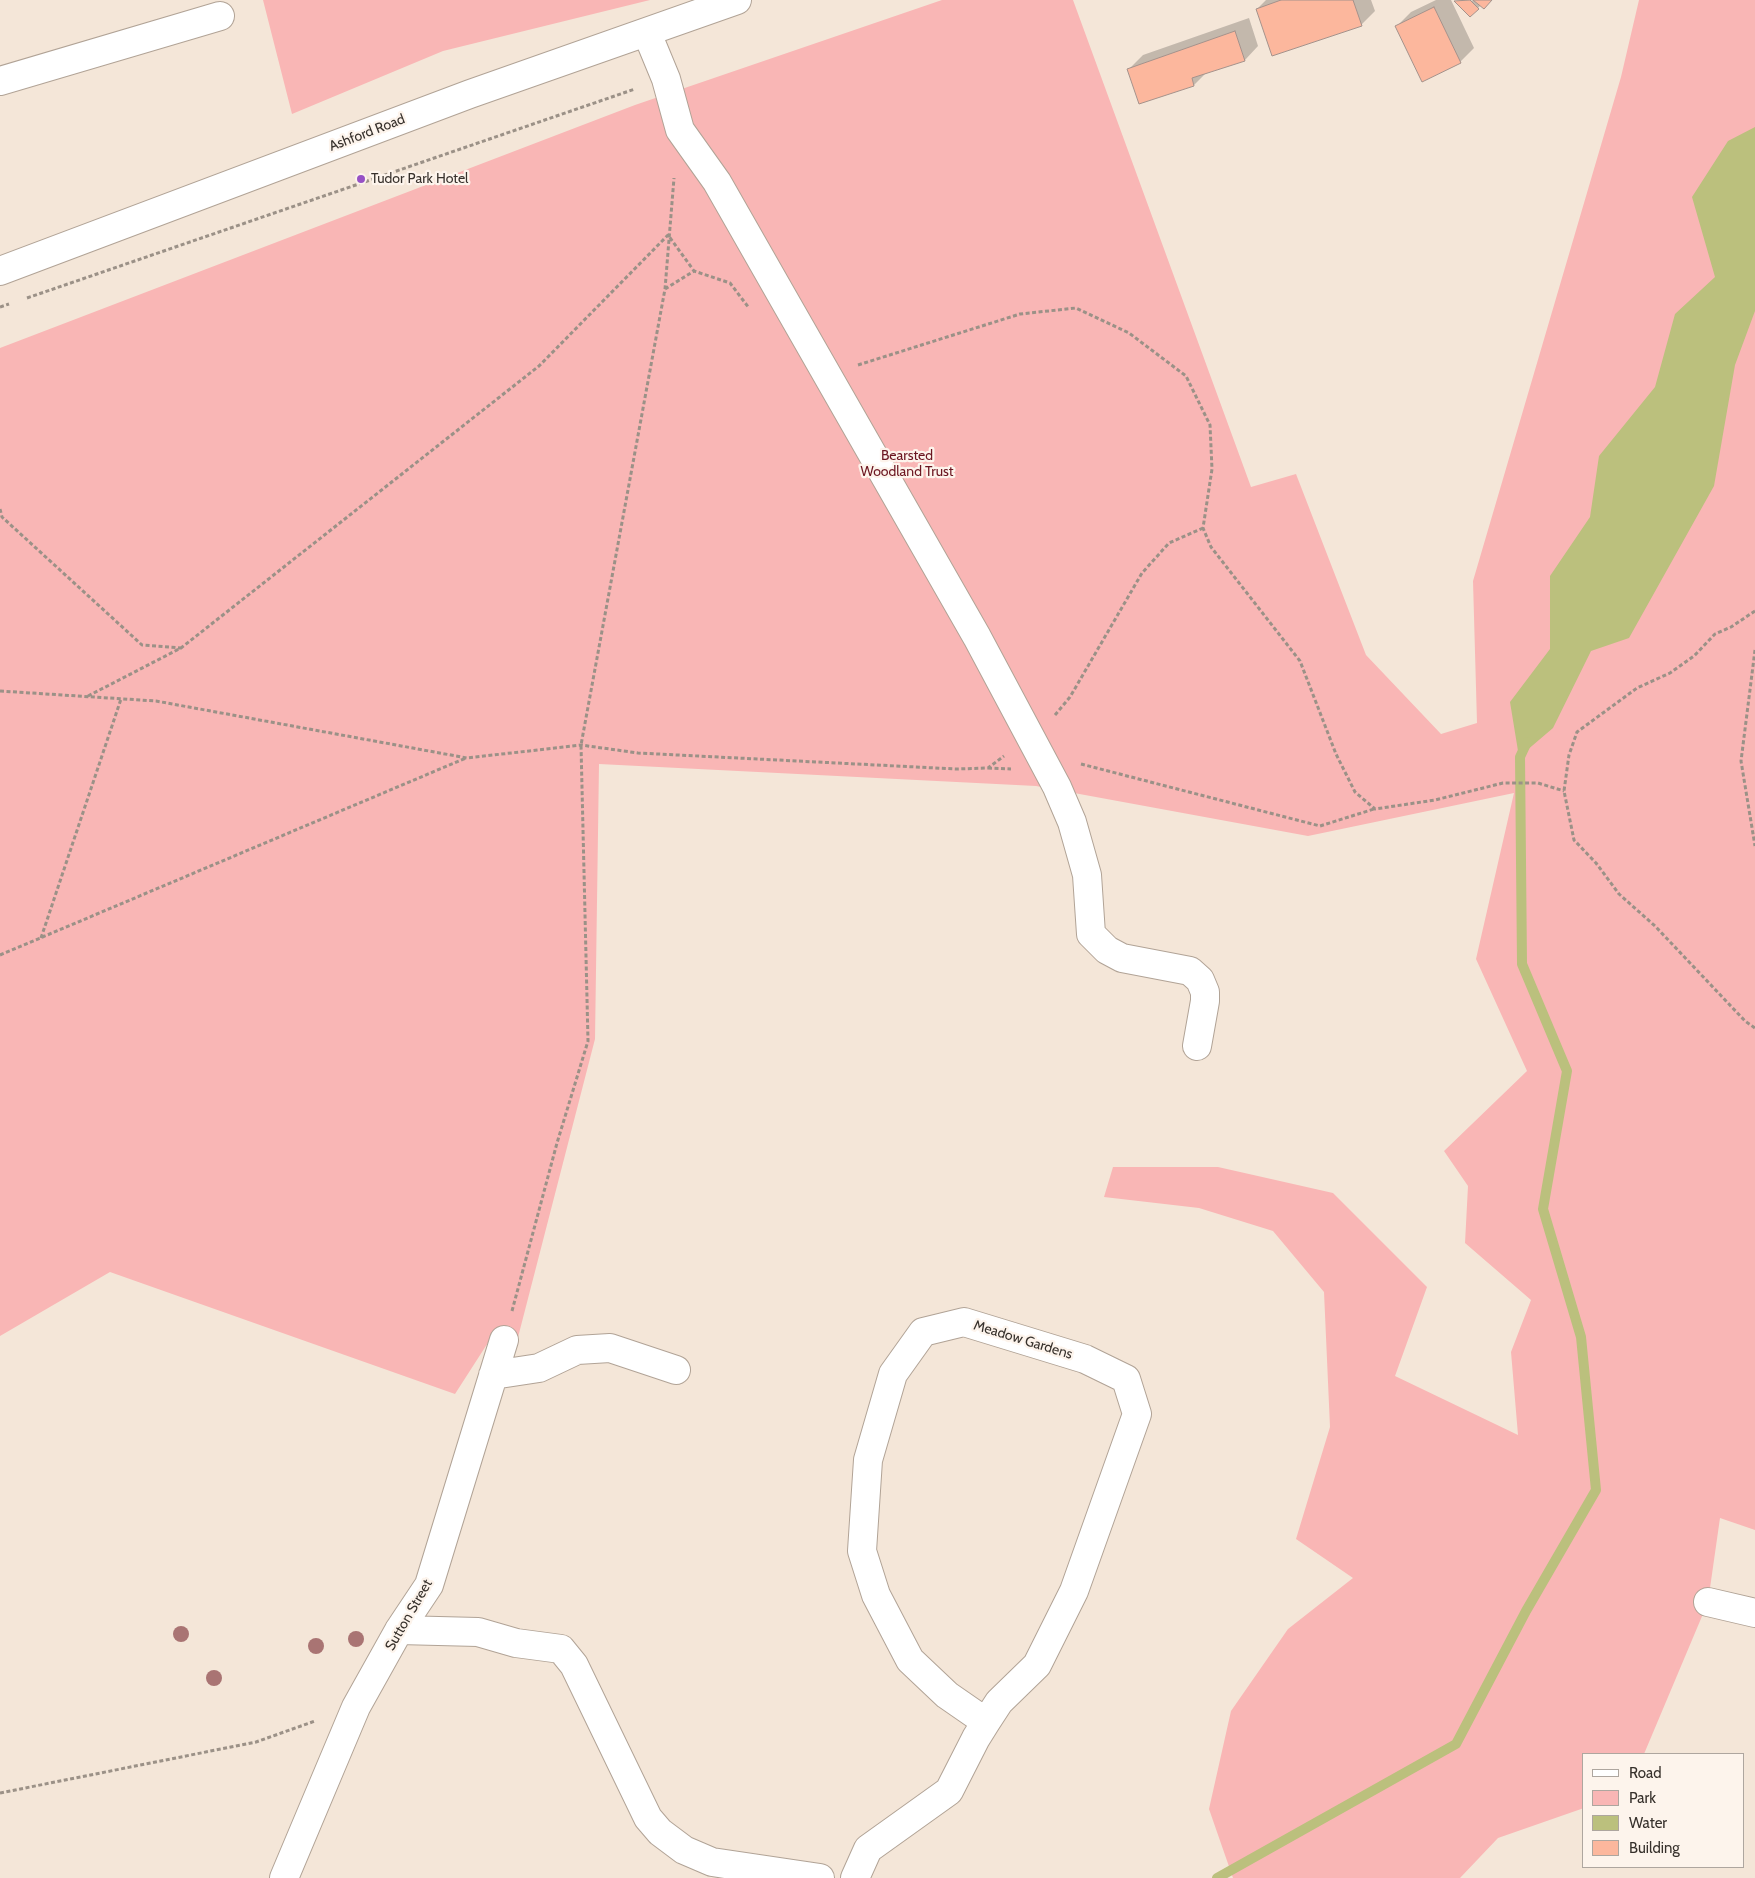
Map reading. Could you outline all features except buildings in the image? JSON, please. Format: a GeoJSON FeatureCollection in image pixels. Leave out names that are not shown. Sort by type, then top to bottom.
{"type":"FeatureCollection","features":[{"type":"Feature","properties":{"kind":"street","name":"Ashford Road"},"geometry":{"type":"LineString","coordinates":[[0,271],[470,94],[737,0]]}},
{"type":"Feature","properties":{"kind":"street"},"geometry":{"type":"LineString","coordinates":[[0,81],[220,16]]}},
{"type":"Feature","properties":{"kind":"street"},"geometry":{"type":"LineString","coordinates":[[647,33],[666,80],[680,130],[716,182],[978,637],[1046,767],[1072,822],[1087,875],[1091,934],[1107,950],[1122,958],[1190,971],[1200,980],[1205,992],[1206,1001],[1197,1046]]}},
{"type":"Feature","properties":{"kind":"street","name":"Meadow Gardens"},"geometry":{"type":"LineString","coordinates":[[855,1878],[868,1849],[949,1791],[986,1722],[999,1702],[1037,1665],[1074,1591],[1137,1414],[1126,1379],[1085,1358],[964,1322],[924,1332],[893,1374],[868,1460],[862,1551],[876,1595],[910,1660],[947,1695],[986,1722]]}},
{"type":"Feature","properties":{"kind":"street","name":"Sutton Street"},"geometry":{"type":"LineString","coordinates":[[284,1878],[356,1707],[399,1630],[429,1585],[504,1340]]}},
{"type":"Feature","properties":{"kind":"street"},"geometry":{"type":"LineString","coordinates":[[493,1375],[539,1368],[577,1350],[610,1348],[676,1370]]}},
{"type":"Feature","properties":{"kind":"street"},"geometry":{"type":"LineString","coordinates":[[1708,1602],[1755,1613]]}},
{"type":"Feature","properties":{"kind":"street"},"geometry":{"type":"LineString","coordinates":[[399,1630],[478,1632],[516,1643],[561,1649],[574,1665],[648,1818],[660,1832],[684,1850],[712,1862],[820,1878]]}},
{"type":"Feature","properties":{"kind":"path"},"geometry":{"type":"LineString","coordinates":[[0,307],[616,95],[666,80]]}},
{"type":"Feature","properties":{"kind":"path"},"geometry":{"type":"LineString","coordinates":[[504,1340],[528,1255],[556,1143],[588,1041],[581,745],[665,290],[668,235],[680,130]]}},
{"type":"Feature","properties":{"kind":"path"},"geometry":{"type":"LineString","coordinates":[[668,235],[694,271],[730,283],[753,313]]}},
{"type":"Feature","properties":{"kind":"path"},"geometry":{"type":"LineString","coordinates":[[87,697],[181,648],[539,366],[668,235]]}},
{"type":"Feature","properties":{"kind":"path"},"geometry":{"type":"LineString","coordinates":[[665,290],[694,271]]}},
{"type":"Feature","properties":{"kind":"path"},"geometry":{"type":"LineString","coordinates":[[826,373],[884,358],[1020,314],[1076,308],[1129,333],[1186,376],[1210,425],[1212,469],[1203,528],[1211,547],[1300,661],[1336,754],[1355,792],[1375,809]]}},
{"type":"Feature","properties":{"kind":"path"},"geometry":{"type":"LineString","coordinates":[[0,509],[1,517],[142,645],[181,648]]}},
{"type":"Feature","properties":{"kind":"path"},"geometry":{"type":"LineString","coordinates":[[988,768],[1042,729],[1070,697],[1142,573],[1169,543],[1203,528]]}},
{"type":"Feature","properties":{"kind":"path"},"geometry":{"type":"LineString","coordinates":[[1755,611],[1715,634],[1694,656],[1670,673],[1637,688],[1577,732],[1569,755],[1564,791],[1574,840],[1596,863],[1619,894],[1655,926],[1671,946],[1745,1021],[1755,1028]]}},
{"type":"Feature","properties":{"kind":"path"},"geometry":{"type":"LineString","coordinates":[[1755,650],[1741,761],[1755,846]]}},
{"type":"Feature","properties":{"kind":"path"},"geometry":{"type":"LineString","coordinates":[[0,691],[156,701],[467,758]]}},
{"type":"Feature","properties":{"kind":"path"},"geometry":{"type":"LineString","coordinates":[[41,938],[121,699]]}},
{"type":"Feature","properties":{"kind":"path"},"geometry":{"type":"LineString","coordinates":[[0,955],[467,758],[581,745],[667,754],[956,769],[1032,770],[1070,761],[1320,826],[1375,809],[1436,800],[1504,783],[1538,783],[1564,791]]}},
{"type":"Feature","properties":{"kind":"path"},"geometry":{"type":"LineString","coordinates":[[0,1793],[256,1742],[356,1707]]}},
{"type":"Feature","properties":{"kind":"green space"},"geometry":{"type":"Polygon","coordinates":[[[263,0],[650,0],[443,51],[292,114],[263,0]]]}},
{"type":"Feature","properties":{"kind":"green space","name":"Bearsted Woodland Trust"},"geometry":{"type":"Polygon","coordinates":[[[942,0],[1073,0],[1251,487],[1296,474],[1366,655],[1441,734],[1477,723],[1473,581],[1621,77],[1639,0],[1755,0],[1755,1530],[1720,1518],[1708,1602],[1644,1753],[1582,1753],[1582,1809],[1498,1838],[1460,1878],[1233,1878],[1209,1809],[1231,1711],[1288,1629],[1353,1578],[1296,1539],[1330,1427],[1324,1292],[1273,1231],[1199,1208],[1104,1197],[1113,1167],[1218,1167],[1333,1193],[1427,1287],[1395,1376],[1518,1435],[1511,1352],[1531,1300],[1465,1243],[1468,1186],[1444,1151],[1527,1071],[1476,959],[1514,793],[1308,836],[1036,786],[599,764],[595,1039],[516,1345],[491,1338],[455,1394],[110,1272],[0,1336],[0,348],[635,105],[942,0]]]}},
{"type":"Feature","properties":{"kind":"water"},"geometry":{"type":"Polygon","coordinates":[[[1755,127],[1755,311],[1735,365],[1714,486],[1629,638],[1591,651],[1553,728],[1519,757],[1510,702],[1550,649],[1550,576],[1590,517],[1599,456],[1655,387],[1675,314],[1715,277],[1692,197],[1728,141],[1755,127]]]}},
{"type":"Feature","properties":{"kind":"waterway"},"geometry":{"type":"LineString","coordinates":[[1217,1878],[1456,1744],[1526,1611],[1596,1490],[1581,1337],[1543,1209],[1567,1071],[1522,964],[1520,757],[1527,742]]}},
{"type":"Feature","properties":{"kind":"place","name":"Tudor Park Hotel"},"geometry":{"type":"Point","coordinates":[361,179]}}]}
